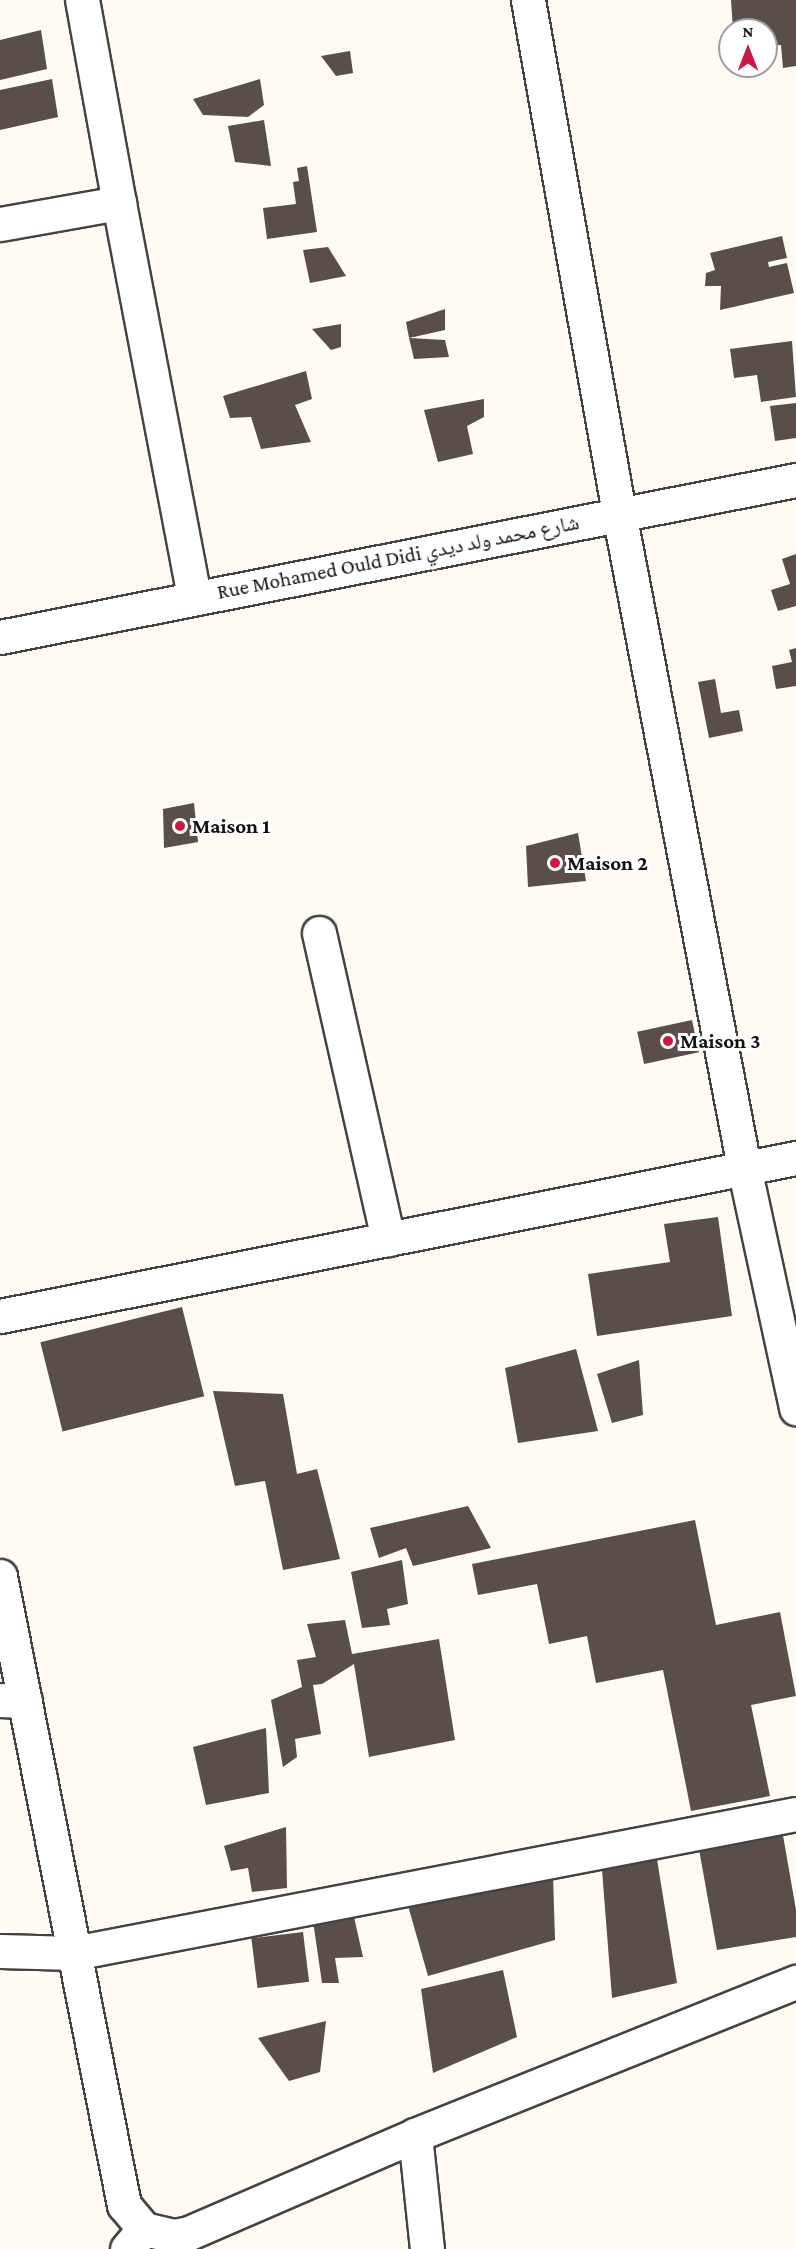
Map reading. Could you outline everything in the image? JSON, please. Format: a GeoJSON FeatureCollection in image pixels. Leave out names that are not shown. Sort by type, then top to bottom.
{"type":"FeatureCollection","features":[{"type":"Feature","properties":{"kind":"street"},"geometry":{"type":"LineString","coordinates":[[82,0],[118,203],[194,598]]}},
{"type":"Feature","properties":{"kind":"street"},"geometry":{"type":"LineString","coordinates":[[528,0],[619,513],[744,1167],[796,1408]]}},
{"type":"Feature","properties":{"kind":"street"},"geometry":{"type":"LineString","coordinates":[[0,224],[118,203]]}},
{"type":"Feature","properties":{"kind":"street","name":"Rue Mohamed Ould Didi شارع محمد ولد ديدي"},"geometry":{"type":"LineString","coordinates":[[0,637],[619,513],[796,480]]}},
{"type":"Feature","properties":{"kind":"street"},"geometry":{"type":"LineString","coordinates":[[319,933],[388,1239]]}},
{"type":"Feature","properties":{"kind":"street"},"geometry":{"type":"LineString","coordinates":[[0,1316],[796,1158]]}},
{"type":"Feature","properties":{"kind":"street"},"geometry":{"type":"LineString","coordinates":[[0,1575],[12,1700],[74,1953],[124,2205],[147,2240],[189,2232],[415,2135],[796,1982]]}},
{"type":"Feature","properties":{"kind":"street"},"geometry":{"type":"LineString","coordinates":[[0,1951],[74,1953],[796,1814]]}},
{"type":"Feature","properties":{"kind":"street"},"geometry":{"type":"LineString","coordinates":[[415,2135],[427,2249]]}},
{"type":"Feature","properties":{"kind":"building"},"geometry":{"type":"Polygon","coordinates":[[[731,0],[796,0],[796,66],[783,68],[781,45],[778,45],[778,18],[732,18],[731,0]]]}},
{"type":"Feature","properties":{"kind":"building"},"geometry":{"type":"Polygon","coordinates":[[[41,30],[47,69],[0,80],[0,40],[41,30]]]}},
{"type":"Feature","properties":{"kind":"building"},"geometry":{"type":"Polygon","coordinates":[[[350,51],[353,73],[336,76],[321,56],[350,51]]]}},
{"type":"Feature","properties":{"kind":"building"},"geometry":{"type":"Polygon","coordinates":[[[52,79],[58,117],[0,130],[0,90],[52,79]]]}},
{"type":"Feature","properties":{"kind":"building"},"geometry":{"type":"Polygon","coordinates":[[[260,79],[264,105],[248,117],[203,115],[193,99],[260,79]]]}},
{"type":"Feature","properties":{"kind":"building"},"geometry":{"type":"Polygon","coordinates":[[[264,120],[271,166],[235,162],[228,126],[264,120]]]}},
{"type":"Feature","properties":{"kind":"building"},"geometry":{"type":"Polygon","coordinates":[[[307,166],[317,232],[267,239],[263,208],[296,204],[293,182],[299,181],[297,168],[307,166]]]}},
{"type":"Feature","properties":{"kind":"building"},"geometry":{"type":"Polygon","coordinates":[[[782,236],[787,258],[768,262],[769,267],[787,263],[794,293],[720,310],[721,286],[705,286],[706,273],[715,270],[710,253],[782,236]]]}},
{"type":"Feature","properties":{"kind":"building"},"geometry":{"type":"Polygon","coordinates":[[[328,247],[346,276],[310,283],[303,250],[328,247]]]}},
{"type":"Feature","properties":{"kind":"building"},"geometry":{"type":"Polygon","coordinates":[[[445,309],[445,330],[409,338],[406,322],[445,309]]]}},
{"type":"Feature","properties":{"kind":"building"},"geometry":{"type":"Polygon","coordinates":[[[341,324],[341,347],[331,350],[312,329],[341,324]]]}},
{"type":"Feature","properties":{"kind":"building"},"geometry":{"type":"Polygon","coordinates":[[[409,338],[445,340],[449,357],[414,359],[409,338]]]}},
{"type":"Feature","properties":{"kind":"building"},"geometry":{"type":"Polygon","coordinates":[[[792,341],[796,397],[761,402],[757,375],[734,378],[730,349],[792,341]]]}},
{"type":"Feature","properties":{"kind":"building"},"geometry":{"type":"Polygon","coordinates":[[[306,371],[312,399],[295,405],[311,442],[261,449],[251,417],[230,418],[223,396],[306,371]]]}},
{"type":"Feature","properties":{"kind":"building"},"geometry":{"type":"Polygon","coordinates":[[[484,399],[484,417],[467,426],[473,454],[438,462],[424,410],[484,399]]]}},
{"type":"Feature","properties":{"kind":"building"},"geometry":{"type":"Polygon","coordinates":[[[796,403],[796,438],[775,441],[770,406],[796,403]]]}},
{"type":"Feature","properties":{"kind":"building"},"geometry":{"type":"Polygon","coordinates":[[[796,554],[796,606],[778,611],[771,590],[790,584],[782,559],[796,554]]]}},
{"type":"Feature","properties":{"kind":"building"},"geometry":{"type":"Polygon","coordinates":[[[796,648],[796,686],[776,689],[772,666],[792,662],[789,650],[796,648]]]}},
{"type":"Feature","properties":{"kind":"building"},"geometry":{"type":"Polygon","coordinates":[[[715,679],[721,713],[739,710],[743,731],[709,738],[698,682],[715,679]]]}},
{"type":"Feature","properties":{"kind":"building","name":"Maison 1"},"geometry":{"type":"Polygon","coordinates":[[[194,803],[198,842],[164,848],[163,809],[194,803]]]}},
{"type":"Feature","properties":{"kind":"building","name":"Maison 2"},"geometry":{"type":"Polygon","coordinates":[[[578,833],[586,881],[528,887],[526,846],[578,833]]]}},
{"type":"Feature","properties":{"kind":"building","name":"Maison 3"},"geometry":{"type":"Polygon","coordinates":[[[692,1020],[699,1052],[644,1064],[637,1032],[692,1020]]]}},
{"type":"Feature","properties":{"kind":"building"},"geometry":{"type":"Polygon","coordinates":[[[718,1217],[732,1316],[597,1336],[588,1274],[670,1262],[664,1224],[718,1217]]]}},
{"type":"Feature","properties":{"kind":"building"},"geometry":{"type":"Polygon","coordinates":[[[182,1307],[204,1396],[63,1432],[40,1342],[182,1307]]]}},
{"type":"Feature","properties":{"kind":"building"},"geometry":{"type":"Polygon","coordinates":[[[576,1349],[598,1431],[518,1443],[505,1368],[576,1349]]]}},
{"type":"Feature","properties":{"kind":"building"},"geometry":{"type":"Polygon","coordinates":[[[639,1360],[643,1415],[612,1423],[597,1374],[639,1360]]]}},
{"type":"Feature","properties":{"kind":"building"},"geometry":{"type":"Polygon","coordinates":[[[213,1391],[283,1394],[297,1474],[317,1469],[340,1559],[283,1570],[265,1481],[235,1486],[213,1391]]]}},
{"type":"Feature","properties":{"kind":"building"},"geometry":{"type":"Polygon","coordinates":[[[468,1506],[491,1548],[413,1566],[406,1548],[379,1558],[370,1528],[468,1506]]]}},
{"type":"Feature","properties":{"kind":"building"},"geometry":{"type":"Polygon","coordinates":[[[695,1520],[716,1625],[780,1612],[796,1696],[751,1705],[770,1796],[691,1811],[663,1670],[596,1683],[587,1636],[549,1644],[537,1584],[478,1595],[472,1564],[695,1520]]]}},
{"type":"Feature","properties":{"kind":"building"},"geometry":{"type":"Polygon","coordinates":[[[402,1560],[408,1604],[387,1609],[390,1625],[362,1628],[351,1572],[402,1560]]]}},
{"type":"Feature","properties":{"kind":"building"},"geometry":{"type":"Polygon","coordinates":[[[345,1620],[352,1654],[439,1639],[455,1740],[369,1757],[354,1664],[322,1684],[313,1685],[321,1734],[295,1739],[297,1757],[283,1767],[271,1700],[302,1687],[297,1660],[316,1657],[307,1624],[345,1620]]]}},
{"type":"Feature","properties":{"kind":"building"},"geometry":{"type":"Polygon","coordinates":[[[266,1728],[269,1793],[206,1805],[193,1747],[266,1728]]]}},
{"type":"Feature","properties":{"kind":"building"},"geometry":{"type":"Polygon","coordinates":[[[781,1824],[796,1910],[796,1937],[717,1950],[697,1838],[781,1824]]]}},
{"type":"Feature","properties":{"kind":"building"},"geometry":{"type":"Polygon","coordinates":[[[286,1827],[287,1888],[252,1892],[248,1868],[231,1871],[224,1846],[286,1827]]]}},
{"type":"Feature","properties":{"kind":"building"},"geometry":{"type":"Polygon","coordinates":[[[656,1853],[677,1983],[612,1998],[602,1870],[656,1853]]]}},
{"type":"Feature","properties":{"kind":"building"},"geometry":{"type":"Polygon","coordinates":[[[553,1876],[555,1940],[428,1976],[407,1902],[553,1876]]]}},
{"type":"Feature","properties":{"kind":"building"},"geometry":{"type":"Polygon","coordinates":[[[352,1908],[363,1957],[335,1958],[339,1983],[322,1983],[313,1921],[352,1908]]]}},
{"type":"Feature","properties":{"kind":"building"},"geometry":{"type":"Polygon","coordinates":[[[303,1932],[309,1982],[257,1988],[251,1938],[303,1932]]]}},
{"type":"Feature","properties":{"kind":"building"},"geometry":{"type":"Polygon","coordinates":[[[503,1970],[517,2037],[433,2073],[421,1989],[503,1970]]]}},
{"type":"Feature","properties":{"kind":"building"},"geometry":{"type":"Polygon","coordinates":[[[326,2021],[320,2072],[289,2081],[258,2038],[326,2021]]]}},
{"type":"Feature","properties":{"kind":"place","name":"Maison 1"},"geometry":{"type":"Point","coordinates":[180,826]}},
{"type":"Feature","properties":{"kind":"place","name":"Maison 2"},"geometry":{"type":"Point","coordinates":[555,863]}},
{"type":"Feature","properties":{"kind":"place","name":"Maison 3"},"geometry":{"type":"Point","coordinates":[668,1041]}}]}
